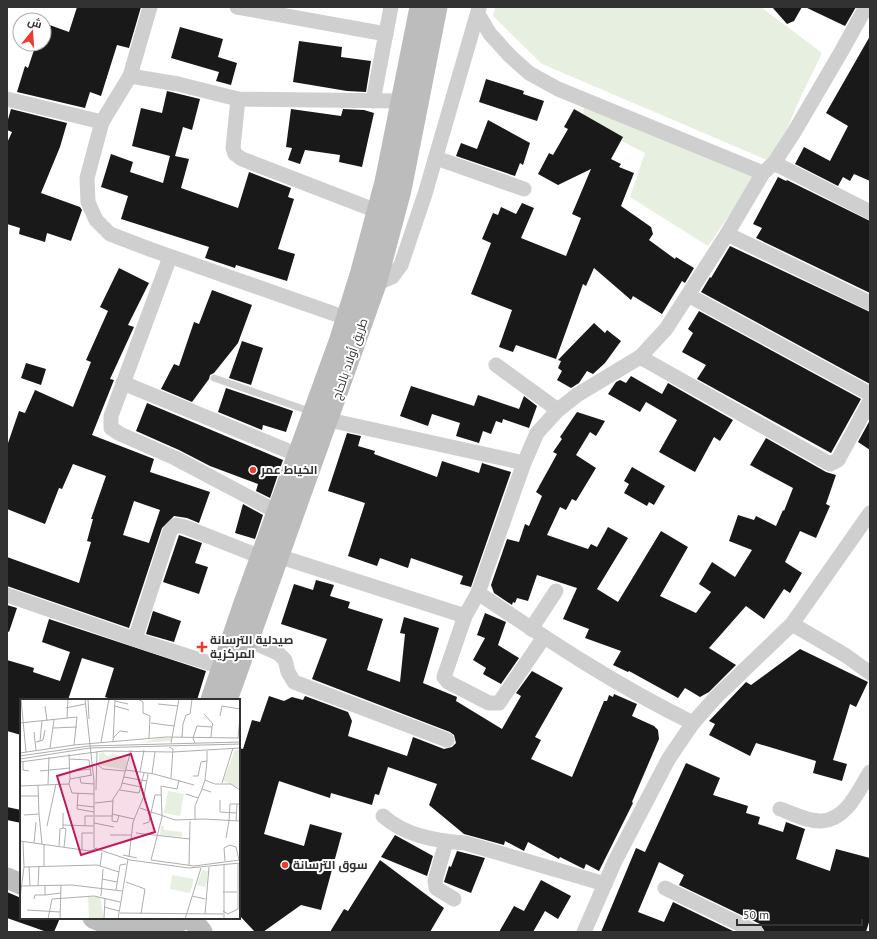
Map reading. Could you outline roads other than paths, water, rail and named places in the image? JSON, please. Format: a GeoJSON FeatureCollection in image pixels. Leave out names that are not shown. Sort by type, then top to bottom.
{"type":"FeatureCollection","features":[{"type":"Feature","properties":{"kind":"main road","name":"طريق أولاد بالحاج"},"geometry":{"type":"LineString","coordinates":[[211,699],[222,667],[270,556],[320,416],[376,284],[401,190],[418,62],[420,7]]}},
{"type":"Feature","properties":{"kind":"main road","name":"طريق أولاد بالحاج"},"geometry":{"type":"LineString","coordinates":[[227,699],[248,640],[270,556],[278,512],[298,455],[320,416],[385,182],[400,101],[418,62],[437,7]]}},
{"type":"Feature","properties":{"kind":"main road"},"geometry":{"type":"LineString","coordinates":[[7,878],[20,884]]}},
{"type":"Feature","properties":{"kind":"main road"},"geometry":{"type":"LineString","coordinates":[[95,919],[125,931],[179,922],[202,932]]}},
{"type":"Feature","properties":{"kind":"street"},"geometry":{"type":"LineString","coordinates":[[150,7],[130,76],[102,122],[87,178],[88,202],[96,220],[110,234],[170,257],[346,318]]}},
{"type":"Feature","properties":{"kind":"street"},"geometry":{"type":"LineString","coordinates":[[237,7],[386,34]]}},
{"type":"Feature","properties":{"kind":"street"},"geometry":{"type":"LineString","coordinates":[[374,101],[391,7]]}},
{"type":"Feature","properties":{"kind":"street"},"geometry":{"type":"LineString","coordinates":[[544,637],[501,701],[492,704],[448,682],[444,677],[465,616],[478,593],[524,463],[537,433],[558,410],[577,395],[640,357],[666,329],[768,168],[793,134],[866,7]]}},
{"type":"Feature","properties":{"kind":"street"},"geometry":{"type":"LineString","coordinates":[[479,10],[490,34],[529,73],[558,89],[768,168],[870,212]]}},
{"type":"Feature","properties":{"kind":"street"},"geometry":{"type":"LineString","coordinates":[[376,284],[392,277],[401,264],[436,158],[479,10]]}},
{"type":"Feature","properties":{"kind":"street"},"geometry":{"type":"LineString","coordinates":[[130,76],[178,84],[238,99],[400,101]]}},
{"type":"Feature","properties":{"kind":"street"},"geometry":{"type":"LineString","coordinates":[[7,99],[102,122]]}},
{"type":"Feature","properties":{"kind":"street"},"geometry":{"type":"LineString","coordinates":[[238,99],[233,148],[235,154],[242,159],[377,211]]}},
{"type":"Feature","properties":{"kind":"street"},"geometry":{"type":"LineString","coordinates":[[436,158],[524,189]]}},
{"type":"Feature","properties":{"kind":"street"},"geometry":{"type":"LineString","coordinates":[[727,234],[870,303]]}},
{"type":"Feature","properties":{"kind":"street"},"geometry":{"type":"LineString","coordinates":[[170,257],[111,416],[111,428],[120,434],[175,458],[278,512]]}},
{"type":"Feature","properties":{"kind":"street"},"geometry":{"type":"LineString","coordinates":[[688,295],[870,394]]}},
{"type":"Feature","properties":{"kind":"street"},"geometry":{"type":"LineString","coordinates":[[640,357],[830,464],[838,460],[870,401]]}},
{"type":"Feature","properties":{"kind":"street"},"geometry":{"type":"LineString","coordinates":[[496,365],[558,410]]}},
{"type":"Feature","properties":{"kind":"street"},"geometry":{"type":"LineString","coordinates":[[123,383],[298,455]]}},
{"type":"Feature","properties":{"kind":"street"},"geometry":{"type":"LineString","coordinates":[[320,416],[524,463]]}},
{"type":"Feature","properties":{"kind":"street"},"geometry":{"type":"LineString","coordinates":[[584,932],[629,832],[669,758],[693,723],[714,698],[792,624],[870,513]]}},
{"type":"Feature","properties":{"kind":"street"},"geometry":{"type":"LineString","coordinates":[[135,639],[170,531],[176,525],[270,556],[465,616]]}},
{"type":"Feature","properties":{"kind":"street"},"geometry":{"type":"LineString","coordinates":[[531,629],[556,591]]}},
{"type":"Feature","properties":{"kind":"street"},"geometry":{"type":"LineString","coordinates":[[478,593],[531,629],[618,684],[693,723]]}},
{"type":"Feature","properties":{"kind":"street"},"geometry":{"type":"LineString","coordinates":[[7,595],[222,667]]}},
{"type":"Feature","properties":{"kind":"street"},"geometry":{"type":"LineString","coordinates":[[792,624],[845,655],[870,673]]}},
{"type":"Feature","properties":{"kind":"street"},"geometry":{"type":"LineString","coordinates":[[248,640],[278,653],[285,660],[288,672],[294,682],[447,740]]}},
{"type":"Feature","properties":{"kind":"street"},"geometry":{"type":"LineString","coordinates":[[780,809],[802,817],[821,821],[836,817],[844,812],[870,772]]}},
{"type":"Feature","properties":{"kind":"street"},"geometry":{"type":"LineString","coordinates":[[383,816],[404,831],[446,842],[466,843],[605,884]]}},
{"type":"Feature","properties":{"kind":"street"},"geometry":{"type":"LineString","coordinates":[[446,842],[435,881],[436,888],[454,899]]}},
{"type":"Feature","properties":{"kind":"street"},"geometry":{"type":"LineString","coordinates":[[665,888],[756,932]]}},
{"type":"Feature","properties":{"kind":"lane"},"geometry":{"type":"LineString","coordinates":[[214,378],[320,416]]}},
{"type":"Feature","properties":{"kind":"place","name":"الخياط عمر"},"geometry":{"type":"Point","coordinates":[253,470]}},
{"type":"Feature","properties":{"kind":"place","name":"صيدلية الترسانة المركزية"},"geometry":{"type":"Point","coordinates":[202,647]}},
{"type":"Feature","properties":{"kind":"place","name":"سوق الترسانة"},"geometry":{"type":"Point","coordinates":[285,865]}}]}
